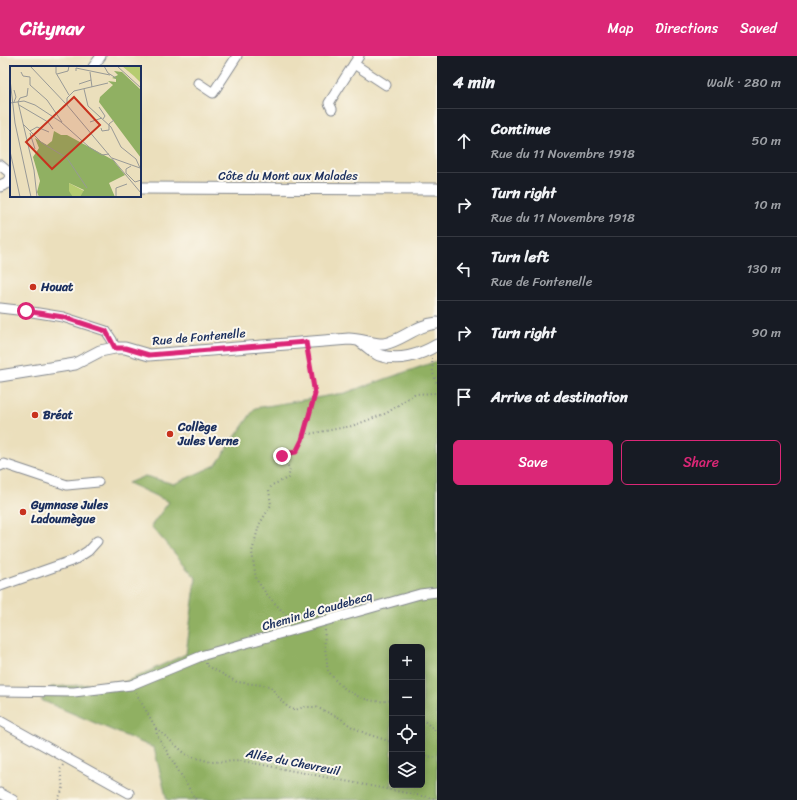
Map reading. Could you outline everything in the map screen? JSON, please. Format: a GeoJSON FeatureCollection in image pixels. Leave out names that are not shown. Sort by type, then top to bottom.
{"type":"FeatureCollection","features":[{"type":"Feature","properties":{"kind":"street"},"geometry":{"type":"LineString","coordinates":[[94,66],[101,56]]}},
{"type":"Feature","properties":{"kind":"street"},"geometry":{"type":"LineString","coordinates":[[198,83],[213,93],[237,56]]}},
{"type":"Feature","properties":{"kind":"street"},"geometry":{"type":"LineString","coordinates":[[332,109],[329,103],[357,60],[386,85]]}},
{"type":"Feature","properties":{"kind":"street"},"geometry":{"type":"LineString","coordinates":[[0,165],[10,173]]}},
{"type":"Feature","properties":{"kind":"street"},"geometry":{"type":"LineString","coordinates":[[0,186],[10,179]]}},
{"type":"Feature","properties":{"kind":"street","name":"Côte du Mont aux Malades"},"geometry":{"type":"LineString","coordinates":[[141,188],[437,189]]}},
{"type":"Feature","properties":{"kind":"street"},"geometry":{"type":"LineString","coordinates":[[0,308],[63,317],[106,331],[115,348]]}},
{"type":"Feature","properties":{"kind":"street","name":"Rue de Fontenelle"},"geometry":{"type":"LineString","coordinates":[[0,376],[75,364],[93,354],[115,348],[125,348],[149,355],[357,339],[382,344],[394,341],[413,330],[437,323]]}},
{"type":"Feature","properties":{"kind":"street"},"geometry":{"type":"LineString","coordinates":[[357,339],[378,354],[392,358],[406,357],[434,347]]}},
{"type":"Feature","properties":{"kind":"street"},"geometry":{"type":"LineString","coordinates":[[0,466],[4,464],[67,485],[98,482]]}},
{"type":"Feature","properties":{"kind":"street"},"geometry":{"type":"LineString","coordinates":[[0,586],[74,560],[88,551],[97,541]]}},
{"type":"Feature","properties":{"kind":"street","name":"Chemin de Caudebecq"},"geometry":{"type":"LineString","coordinates":[[0,691],[74,692],[131,685],[204,655],[420,594],[437,592]]}},
{"type":"Feature","properties":{"kind":"street"},"geometry":{"type":"LineString","coordinates":[[0,721],[129,793]]}},
{"type":"Feature","properties":{"kind":"street"},"geometry":{"type":"LineString","coordinates":[[0,792],[12,800]]}},
{"type":"Feature","properties":{"kind":"path"},"geometry":{"type":"LineString","coordinates":[[293,622],[268,596],[256,579],[252,552],[259,525],[271,505],[269,490],[272,485],[288,478],[290,472],[289,466],[283,460],[282,456],[284,454],[296,452],[303,435],[315,394],[306,342]]}},
{"type":"Feature","properties":{"kind":"path"},"geometry":{"type":"LineString","coordinates":[[434,347],[433,373],[437,384]]}},
{"type":"Feature","properties":{"kind":"path"},"geometry":{"type":"LineString","coordinates":[[303,435],[352,426],[387,413],[414,394],[437,393]]}},
{"type":"Feature","properties":{"kind":"path"},"geometry":{"type":"LineString","coordinates":[[324,621],[324,648],[327,669],[333,675],[336,683],[358,697],[368,700],[385,702],[389,701]]}},
{"type":"Feature","properties":{"kind":"path"},"geometry":{"type":"LineString","coordinates":[[204,655],[206,665],[237,682],[270,686],[284,704],[291,709],[295,710],[304,707],[316,707],[340,718],[352,727],[367,734],[389,741]]}},
{"type":"Feature","properties":{"kind":"path","name":"Allée du Chevreuil"},"geometry":{"type":"LineString","coordinates":[[131,685],[156,728],[188,756],[211,762],[242,761],[437,799]]}},
{"type":"Feature","properties":{"kind":"path"},"geometry":{"type":"LineString","coordinates":[[425,722],[437,732]]}},
{"type":"Feature","properties":{"kind":"path"},"geometry":{"type":"LineString","coordinates":[[156,728],[157,735],[196,800]]}},
{"type":"Feature","properties":{"kind":"path"},"geometry":{"type":"LineString","coordinates":[[425,756],[437,758]]}},
{"type":"Feature","properties":{"kind":"path"},"geometry":{"type":"LineString","coordinates":[[58,800],[63,788],[60,770]]}},
{"type":"Feature","properties":{"kind":"green space"},"geometry":{"type":"Polygon","coordinates":[[[437,361],[437,800],[167,800],[154,748],[41,700],[51,687],[125,682],[186,654],[196,578],[151,526],[169,502],[128,483],[145,476],[174,484],[216,465],[255,408],[345,393],[437,361]]]}},
{"type":"Feature","properties":{"kind":"place","name":"Houat"},"geometry":{"type":"Point","coordinates":[33,287]}},
{"type":"Feature","properties":{"kind":"place","name":"Bréat"},"geometry":{"type":"Point","coordinates":[35,415]}},
{"type":"Feature","properties":{"kind":"place","name":"Collège Jules Verne"},"geometry":{"type":"Point","coordinates":[170,434]}},
{"type":"Feature","properties":{"kind":"place","name":"Gymnase Jules Ladoumègue"},"geometry":{"type":"Point","coordinates":[23,512]}},
{"type":"Feature","properties":{"kind":"route"},"geometry":{"type":"LineString","coordinates":[[26,311],[63,317],[106,331],[115,348],[125,348],[149,355],[306,342],[315,394],[302,440],[296,452],[284,454],[282,456]]}}]}
